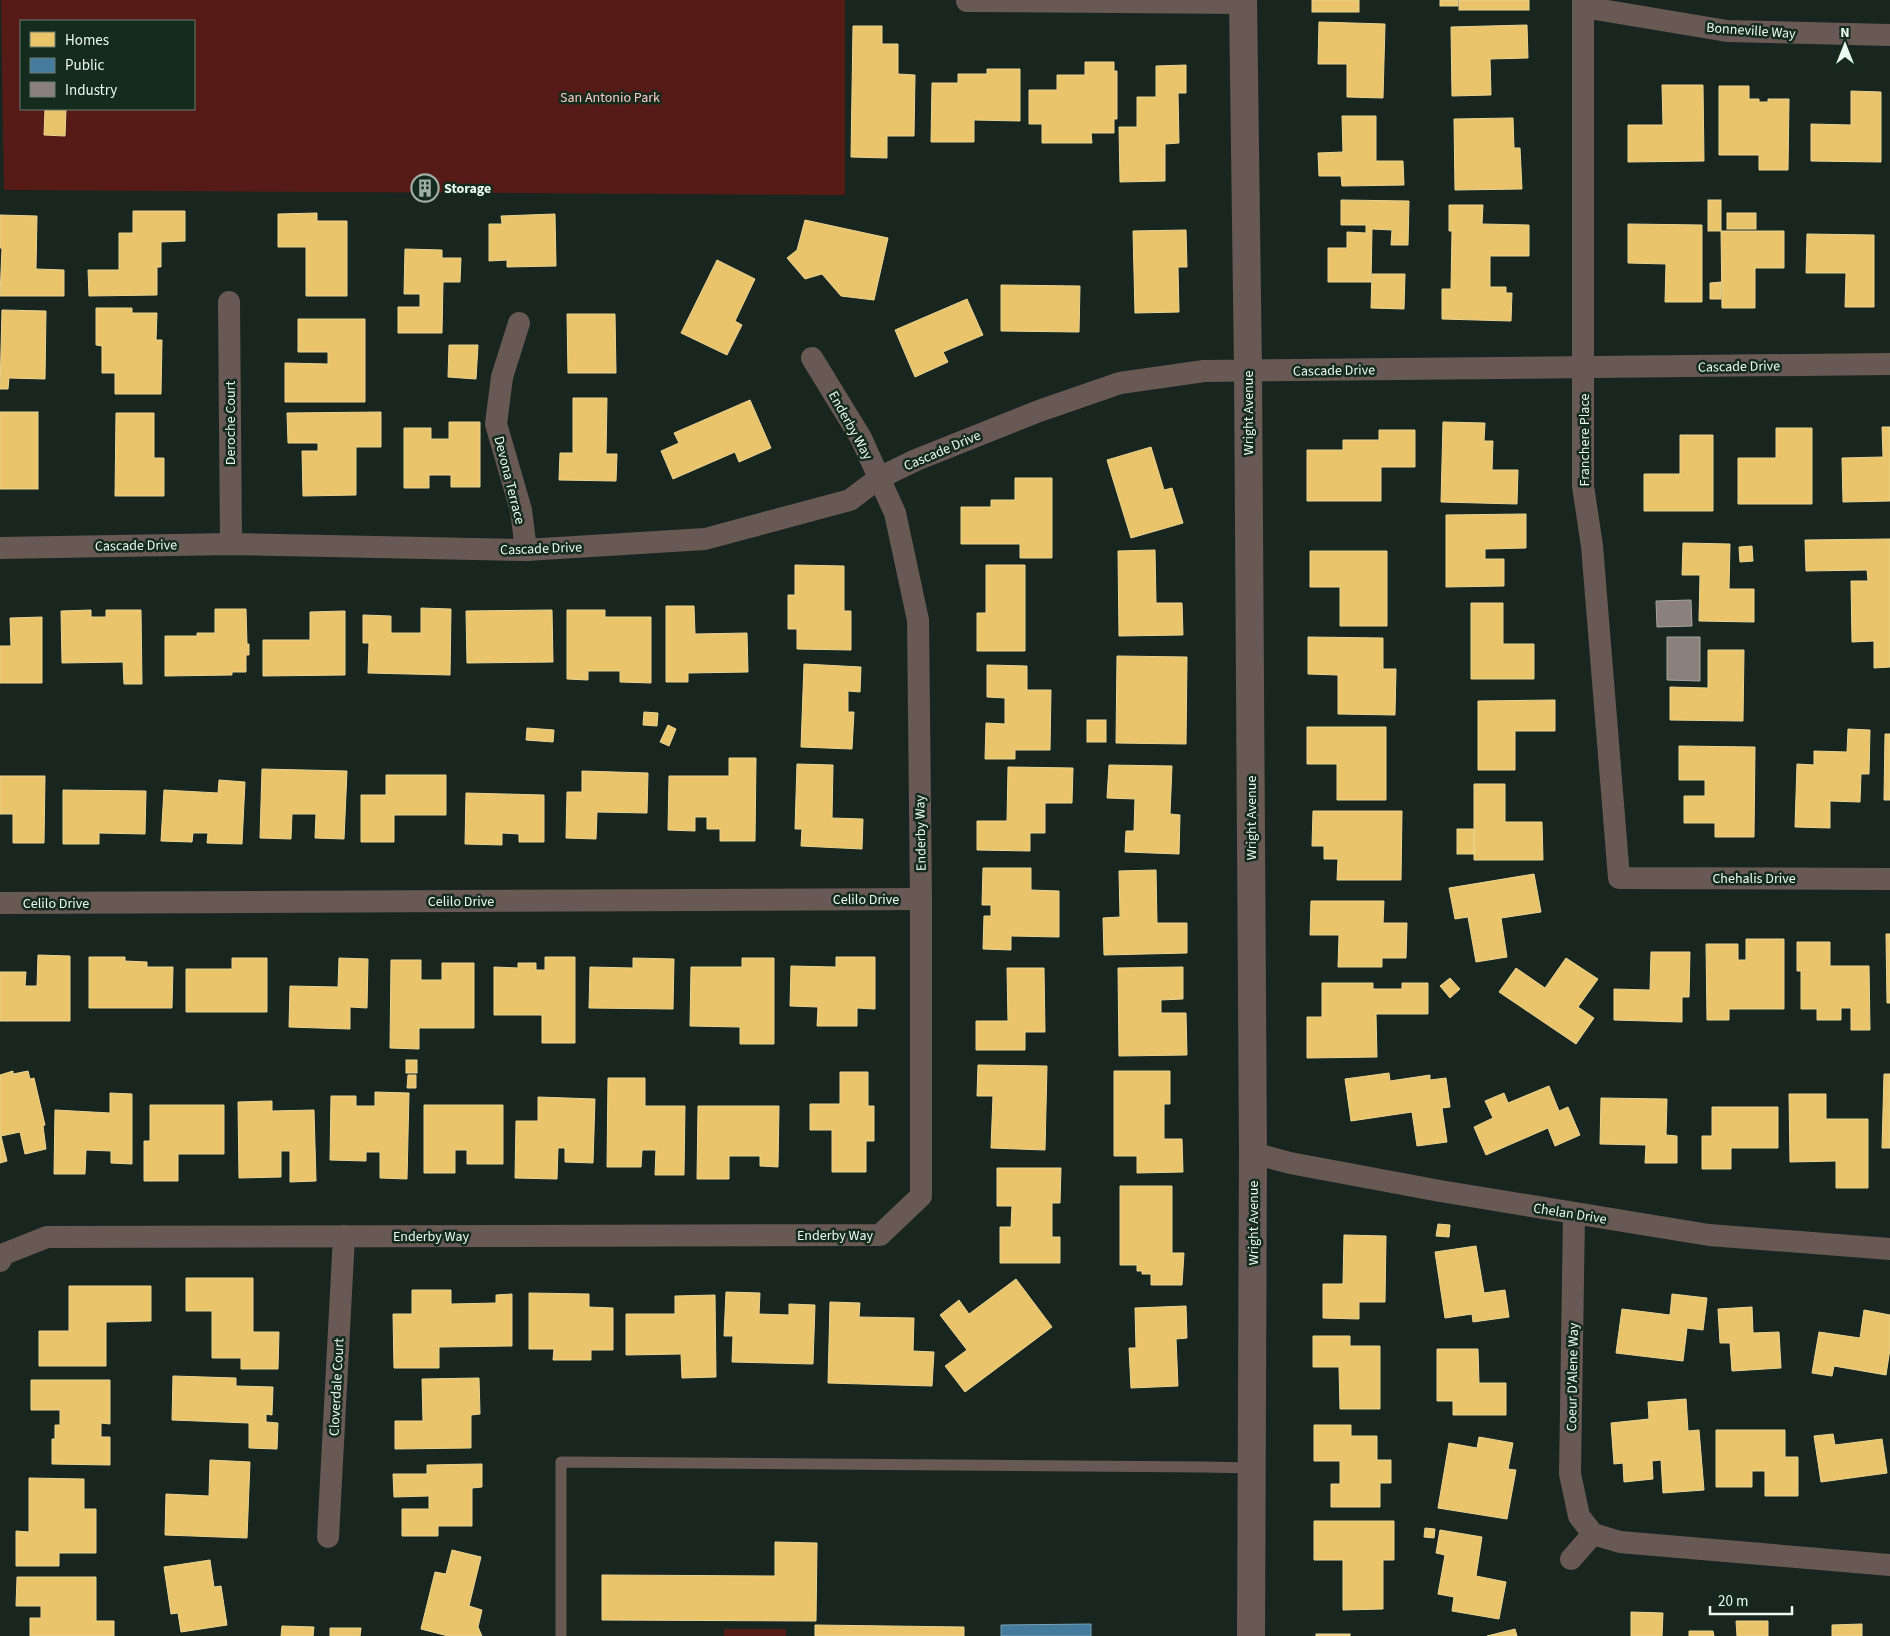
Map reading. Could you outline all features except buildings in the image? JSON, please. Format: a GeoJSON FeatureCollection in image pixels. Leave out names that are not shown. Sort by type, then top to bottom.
{"type":"FeatureCollection","features":[{"type":"Feature","properties":{"kind":"street"},"geometry":{"type":"LineString","coordinates":[[966,1],[1243,2]]}},
{"type":"Feature","properties":{"kind":"street","name":"Wright Avenue"},"geometry":{"type":"LineString","coordinates":[[1243,2],[1248,370],[1253,1153],[1251,1636]]}},
{"type":"Feature","properties":{"kind":"street","name":"Bonneville Way"},"geometry":{"type":"LineString","coordinates":[[1583,3],[1727,31],[1890,35]]}},
{"type":"Feature","properties":{"kind":"street","name":"Franchere Place"},"geometry":{"type":"LineString","coordinates":[[1583,3],[1583,486],[1592,546],[1619,878]]}},
{"type":"Feature","properties":{"kind":"street","name":"Deroche Court"},"geometry":{"type":"LineString","coordinates":[[229,302],[231,544]]}},
{"type":"Feature","properties":{"kind":"street","name":"Devona Terrace"},"geometry":{"type":"LineString","coordinates":[[519,323],[502,377],[496,424],[521,510],[526,550]]}},
{"type":"Feature","properties":{"kind":"street","name":"Enderby Way"},"geometry":{"type":"LineString","coordinates":[[0,1260],[4,1254],[47,1237],[880,1236],[921,1196],[921,899],[918,620],[895,513],[860,438],[812,358]]}},
{"type":"Feature","properties":{"kind":"street","name":"Cascade Drive"},"geometry":{"type":"LineString","coordinates":[[0,548],[231,544],[526,550],[705,539],[850,500],[879,478],[916,460],[1039,411],[1120,383],[1204,371],[1890,364]]}},
{"type":"Feature","properties":{"kind":"street","name":"Chehalis Drive"},"geometry":{"type":"LineString","coordinates":[[1619,878],[1890,879]]}},
{"type":"Feature","properties":{"kind":"street","name":"Celilo Drive"},"geometry":{"type":"LineString","coordinates":[[0,903],[921,899]]}},
{"type":"Feature","properties":{"kind":"street","name":"Chelan Drive"},"geometry":{"type":"LineString","coordinates":[[1253,1153],[1290,1163],[1574,1214],[1709,1235],[1890,1249]]}},
{"type":"Feature","properties":{"kind":"street","name":"Coeur D'Alene Way"},"geometry":{"type":"LineString","coordinates":[[1574,1214],[1570,1474],[1579,1516],[1593,1534]]}},
{"type":"Feature","properties":{"kind":"street","name":"Cloverdale Court"},"geometry":{"type":"LineString","coordinates":[[328,1537],[344,1236]]}},
{"type":"Feature","properties":{"kind":"street"},"geometry":{"type":"LineString","coordinates":[[1571,1560],[1593,1534],[1620,1542],[1890,1565]]}},
{"type":"Feature","properties":{"kind":"lane"},"geometry":{"type":"LineString","coordinates":[[562,1636],[561,1462],[1252,1468]]}},
{"type":"Feature","properties":{"kind":"green space","name":"San Antonio Park"},"geometry":{"type":"Polygon","coordinates":[[[1,0],[845,0],[845,195],[4,190],[1,0]]]}},
{"type":"Feature","properties":{"kind":"green space"},"geometry":{"type":"Polygon","coordinates":[[[724,1629],[786,1629],[786,1636],[724,1636],[724,1629]]]}},
{"type":"Feature","properties":{"kind":"place","name":"Storage"},"geometry":{"type":"Point","coordinates":[425,188]}}]}
